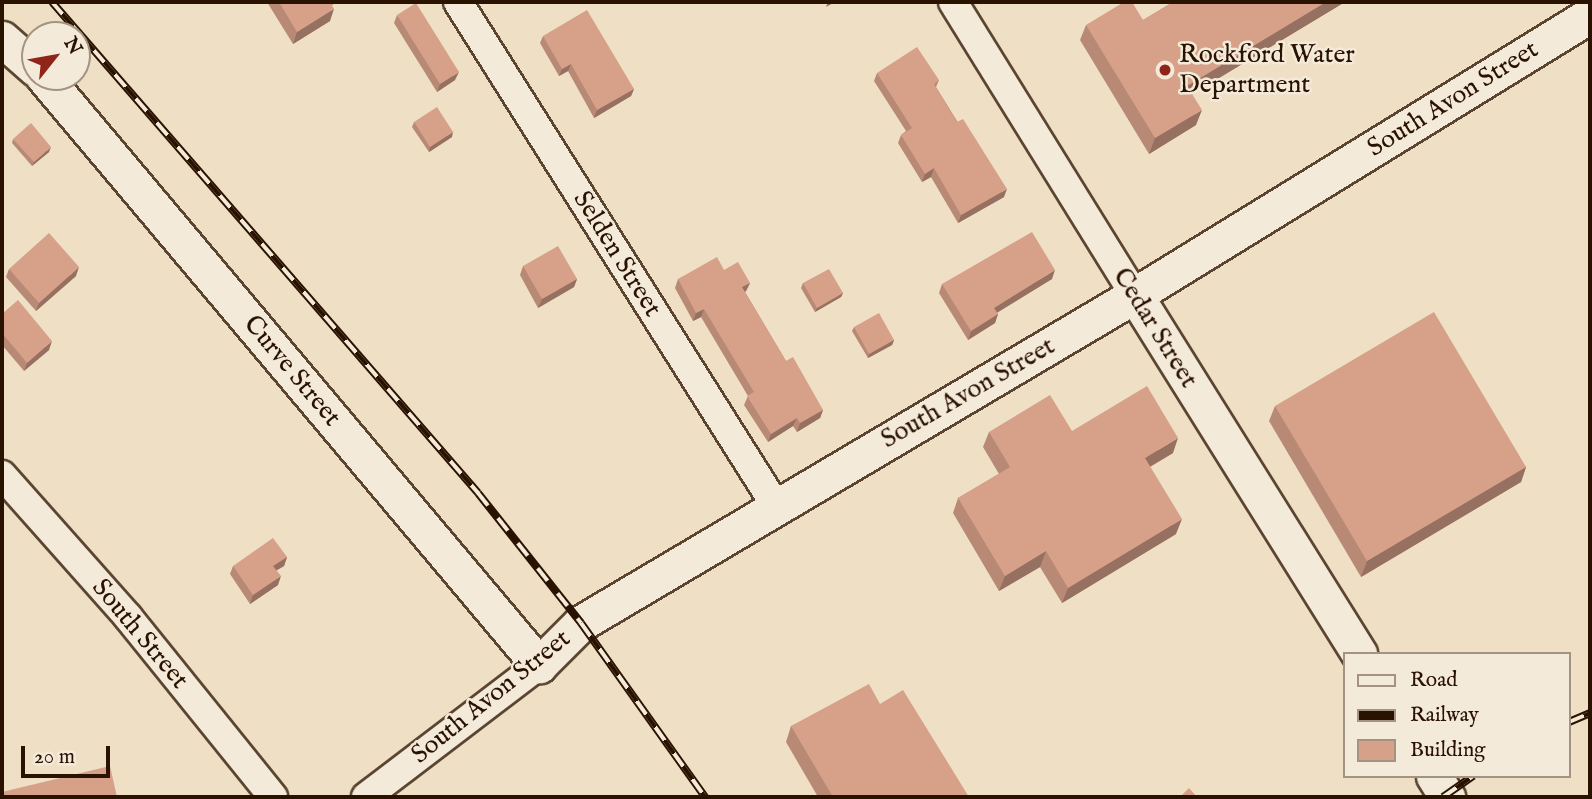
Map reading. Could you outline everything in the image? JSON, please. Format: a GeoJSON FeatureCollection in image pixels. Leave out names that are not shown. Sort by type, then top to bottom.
{"type":"FeatureCollection","features":[{"type":"Feature","properties":{"kind":"street","name":"Selden Street"},"geometry":{"type":"LineString","coordinates":[[458,2],[776,506]]}},
{"type":"Feature","properties":{"kind":"street","name":"Cedar Street"},"geometry":{"type":"LineString","coordinates":[[953,2],[1358,652]]}},
{"type":"Feature","properties":{"kind":"street","name":"South Avon Street"},"geometry":{"type":"LineString","coordinates":[[366,797],[539,665],[581,623],[1135,295],[1590,15]]}},
{"type":"Feature","properties":{"kind":"street"},"geometry":{"type":"LineString","coordinates":[[2,39],[21,56]]}},
{"type":"Feature","properties":{"kind":"street","name":"Curve Street"},"geometry":{"type":"LineString","coordinates":[[56,91],[539,665]]}},
{"type":"Feature","properties":{"kind":"street","name":"South Street"},"geometry":{"type":"LineString","coordinates":[[2,475],[128,617],[273,797]]}},
{"type":"Feature","properties":{"kind":"street"},"geometry":{"type":"LineString","coordinates":[[1435,778],[1447,797]]}},
{"type":"Feature","properties":{"kind":"building"},"geometry":{"type":"Polygon","coordinates":[[[279,2],[330,2],[334,9],[297,32],[279,2]]]}},
{"type":"Feature","properties":{"kind":"building","name":"Rockford Water Department"},"geometry":{"type":"Polygon","coordinates":[[[1124,2],[1132,2],[1143,20],[1173,2],[1326,2],[1187,86],[1202,110],[1155,138],[1086,25],[1124,2]]]}},
{"type":"Feature","properties":{"kind":"building"},"geometry":{"type":"Polygon","coordinates":[[[416,3],[459,72],[440,84],[397,15],[416,3]]]}},
{"type":"Feature","properties":{"kind":"building"},"geometry":{"type":"Polygon","coordinates":[[[587,10],[634,89],[597,110],[571,64],[562,69],[543,36],[587,10]]]}},
{"type":"Feature","properties":{"kind":"building"},"geometry":{"type":"Polygon","coordinates":[[[917,47],[939,80],[934,84],[957,122],[963,119],[1007,189],[961,215],[934,168],[925,174],[901,135],[912,128],[877,73],[917,47]]]}},
{"type":"Feature","properties":{"kind":"building"},"geometry":{"type":"Polygon","coordinates":[[[437,107],[453,132],[430,147],[414,122],[437,107]]]}},
{"type":"Feature","properties":{"kind":"building"},"geometry":{"type":"Polygon","coordinates":[[[31,123],[51,147],[34,162],[13,139],[31,123]]]}},
{"type":"Feature","properties":{"kind":"building"},"geometry":{"type":"Polygon","coordinates":[[[1032,232],[1055,270],[994,308],[998,314],[971,331],[942,284],[1032,232]]]}},
{"type":"Feature","properties":{"kind":"building"},"geometry":{"type":"Polygon","coordinates":[[[49,233],[79,267],[39,303],[9,269],[49,233]]]}},
{"type":"Feature","properties":{"kind":"building"},"geometry":{"type":"Polygon","coordinates":[[[558,246],[577,279],[542,299],[523,266],[558,246]]]}},
{"type":"Feature","properties":{"kind":"building"},"geometry":{"type":"Polygon","coordinates":[[[717,257],[724,270],[738,262],[750,283],[742,287],[786,361],[793,357],[823,410],[800,423],[797,418],[771,434],[747,396],[754,392],[704,309],[696,313],[678,279],[717,257]]]}},
{"type":"Feature","properties":{"kind":"building"},"geometry":{"type":"Polygon","coordinates":[[[829,269],[843,293],[817,308],[803,283],[829,269]]]}},
{"type":"Feature","properties":{"kind":"building"},"geometry":{"type":"Polygon","coordinates":[[[18,300],[52,341],[27,363],[2,333],[2,314],[18,300]]]}},
{"type":"Feature","properties":{"kind":"building"},"geometry":{"type":"Polygon","coordinates":[[[1434,312],[1526,467],[1367,561],[1275,406],[1434,312]]]}},
{"type":"Feature","properties":{"kind":"building"},"geometry":{"type":"Polygon","coordinates":[[[879,313],[894,340],[869,354],[854,327],[879,313]]]}},
{"type":"Feature","properties":{"kind":"building"},"geometry":{"type":"Polygon","coordinates":[[[1147,386],[1178,438],[1145,458],[1182,519],[1068,588],[1046,551],[1005,576],[958,498],[1010,467],[989,432],[1050,395],[1072,431],[1147,386]]]}},
{"type":"Feature","properties":{"kind":"building"},"geometry":{"type":"Polygon","coordinates":[[[273,538],[287,557],[273,566],[281,576],[253,595],[233,566],[273,538]]]}},
{"type":"Feature","properties":{"kind":"building"},"geometry":{"type":"Polygon","coordinates":[[[869,684],[880,704],[903,690],[969,797],[833,797],[791,726],[869,684]]]}},
{"type":"Feature","properties":{"kind":"building"},"geometry":{"type":"Polygon","coordinates":[[[110,766],[117,797],[2,797],[2,792],[110,766]]]}},
{"type":"Feature","properties":{"kind":"building"},"geometry":{"type":"Polygon","coordinates":[[[1189,788],[1197,797],[1180,797],[1189,788]]]}},
{"type":"Feature","properties":{"kind":"railway"},"geometry":{"type":"LineString","coordinates":[[52,2],[478,493],[581,623],[705,797]]}},
{"type":"Feature","properties":{"kind":"railway"},"geometry":{"type":"LineString","coordinates":[[1571,721],[1590,713]]}},
{"type":"Feature","properties":{"kind":"railway"},"geometry":{"type":"LineString","coordinates":[[1443,797],[1470,778]]}},
{"type":"Feature","properties":{"kind":"place","name":"Rockford Water Department"},"geometry":{"type":"Point","coordinates":[1165,70]}}]}
